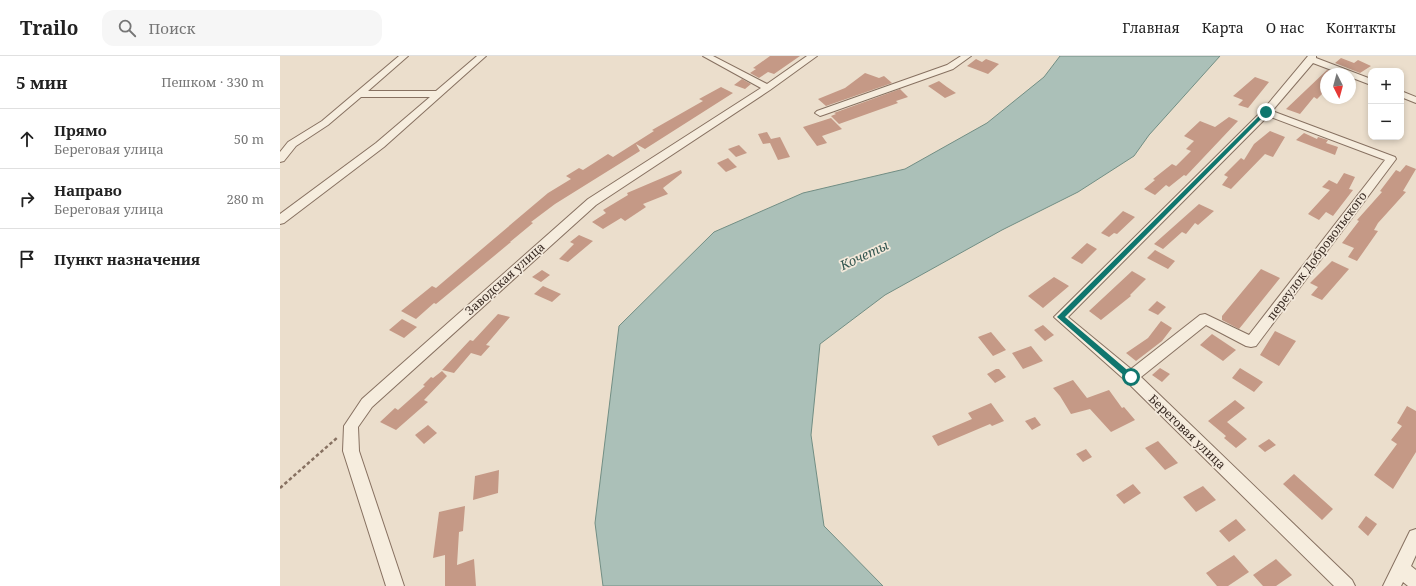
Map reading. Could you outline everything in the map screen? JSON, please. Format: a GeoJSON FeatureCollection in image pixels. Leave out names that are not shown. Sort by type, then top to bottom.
{"type":"FeatureCollection","features":[{"type":"Feature","properties":{"kind":"street"},"geometry":{"type":"LineString","coordinates":[[280,159],[292,144],[325,123],[404,56]]}},
{"type":"Feature","properties":{"kind":"street"},"geometry":{"type":"LineString","coordinates":[[280,220],[380,145],[482,56]]}},
{"type":"Feature","properties":{"kind":"street"},"geometry":{"type":"LineString","coordinates":[[707,56],[767,88]]}},
{"type":"Feature","properties":{"kind":"street","name":"Заводская улица"},"geometry":{"type":"LineString","coordinates":[[351,426],[367,403],[592,202],[767,88],[813,56]]}},
{"type":"Feature","properties":{"kind":"street"},"geometry":{"type":"LineString","coordinates":[[820,113],[950,68],[968,56]]}},
{"type":"Feature","properties":{"kind":"street"},"geometry":{"type":"LineString","coordinates":[[1312,58],[1336,68]]}},
{"type":"Feature","properties":{"kind":"street","name":"Береговая улица"},"geometry":{"type":"LineString","coordinates":[[1312,58],[1266,112],[1060,317],[1131,377],[1346,586]]}},
{"type":"Feature","properties":{"kind":"street"},"geometry":{"type":"LineString","coordinates":[[1356,76],[1368,81]]}},
{"type":"Feature","properties":{"kind":"street"},"geometry":{"type":"LineString","coordinates":[[361,94],[438,94]]}},
{"type":"Feature","properties":{"kind":"street"},"geometry":{"type":"LineString","coordinates":[[1404,95],[1416,100]]}},
{"type":"Feature","properties":{"kind":"street","name":"переулок Добровольского"},"geometry":{"type":"LineString","coordinates":[[1131,377],[1205,319],[1251,342],[1391,159],[1266,112]]}},
{"type":"Feature","properties":{"kind":"street"},"geometry":{"type":"LineString","coordinates":[[351,426],[352,451],[395,586]]}},
{"type":"Feature","properties":{"kind":"street"},"geometry":{"type":"LineString","coordinates":[[1392,586],[1416,537]]}},
{"type":"Feature","properties":{"kind":"street"},"geometry":{"type":"LineString","coordinates":[[1401,569],[1416,581]]}},
{"type":"Feature","properties":{"kind":"path"},"geometry":{"type":"LineString","coordinates":[[280,488],[351,426]]}},
{"type":"Feature","properties":{"kind":"water","name":"Кочеты"},"geometry":{"type":"Polygon","coordinates":[[[1060,56],[1220,56],[1149,135],[1134,156],[1078,192],[1002,230],[885,295],[820,344],[811,435],[824,526],[883,586],[603,586],[595,523],[619,326],[714,232],[803,193],[905,169],[987,123],[1044,77],[1060,56]]]}},
{"type":"Feature","properties":{"kind":"building"},"geometry":{"type":"Polygon","coordinates":[[[770,56],[800,56],[774,74],[768,72],[759,78],[750,73],[756,69],[753,68],[770,56]]]}},
{"type":"Feature","properties":{"kind":"building"},"geometry":{"type":"Polygon","coordinates":[[[1341,58],[1354,63],[1358,60],[1371,66],[1360,73],[1356,71],[1356,68],[1348,68],[1335,63],[1341,58]]]}},
{"type":"Feature","properties":{"kind":"building"},"geometry":{"type":"Polygon","coordinates":[[[976,59],[982,62],[986,59],[999,64],[988,74],[967,66],[976,59]]]}},
{"type":"Feature","properties":{"kind":"building"},"geometry":{"type":"Polygon","coordinates":[[[865,73],[879,78],[884,76],[892,83],[826,106],[818,99],[845,88],[865,73]]]}},
{"type":"Feature","properties":{"kind":"building"},"geometry":{"type":"Polygon","coordinates":[[[1255,77],[1269,82],[1248,108],[1238,105],[1243,100],[1233,96],[1255,77]]]}},
{"type":"Feature","properties":{"kind":"building"},"geometry":{"type":"Polygon","coordinates":[[[1320,77],[1320,96],[1317,99],[1314,97],[1300,114],[1286,109],[1320,77]]]}},
{"type":"Feature","properties":{"kind":"building"},"geometry":{"type":"Polygon","coordinates":[[[742,79],[751,84],[745,89],[734,85],[742,79]]]}},
{"type":"Feature","properties":{"kind":"building"},"geometry":{"type":"Polygon","coordinates":[[[939,81],[956,93],[945,98],[928,86],[939,81]]]}},
{"type":"Feature","properties":{"kind":"building"},"geometry":{"type":"Polygon","coordinates":[[[721,87],[733,93],[645,149],[636,144],[640,151],[555,204],[531,222],[533,223],[511,242],[416,319],[401,311],[432,286],[436,288],[548,193],[571,179],[566,176],[579,168],[583,170],[608,154],[613,157],[654,131],[652,130],[703,101],[699,99],[721,87]]]}},
{"type":"Feature","properties":{"kind":"building"},"geometry":{"type":"Polygon","coordinates":[[[900,89],[908,97],[896,101],[898,103],[839,124],[831,116],[836,114],[834,113],[900,89]]]}},
{"type":"Feature","properties":{"kind":"building"},"geometry":{"type":"Polygon","coordinates":[[[1229,117],[1238,121],[1186,176],[1184,175],[1169,187],[1166,185],[1155,195],[1144,189],[1155,180],[1153,179],[1172,164],[1176,166],[1191,151],[1186,149],[1194,141],[1184,136],[1200,121],[1215,127],[1229,117]]]}},
{"type":"Feature","properties":{"kind":"building"},"geometry":{"type":"Polygon","coordinates":[[[831,118],[842,129],[822,136],[827,143],[817,146],[803,127],[831,118]]]}},
{"type":"Feature","properties":{"kind":"building"},"geometry":{"type":"Polygon","coordinates":[[[1270,131],[1285,137],[1273,157],[1265,154],[1231,189],[1222,185],[1228,177],[1224,175],[1241,158],[1244,160],[1254,144],[1270,131]]]}},
{"type":"Feature","properties":{"kind":"building"},"geometry":{"type":"Polygon","coordinates":[[[767,132],[771,139],[780,137],[790,157],[778,160],[770,143],[763,144],[758,134],[767,132]]]}},
{"type":"Feature","properties":{"kind":"building"},"geometry":{"type":"Polygon","coordinates":[[[1304,133],[1317,139],[1318,137],[1328,140],[1326,143],[1338,147],[1335,155],[1296,140],[1304,133]]]}},
{"type":"Feature","properties":{"kind":"building"},"geometry":{"type":"Polygon","coordinates":[[[739,145],[747,153],[736,157],[728,149],[739,145]]]}},
{"type":"Feature","properties":{"kind":"building"},"geometry":{"type":"Polygon","coordinates":[[[728,158],[737,167],[726,172],[717,163],[728,158]]]}},
{"type":"Feature","properties":{"kind":"building"},"geometry":{"type":"Polygon","coordinates":[[[1406,165],[1416,169],[1403,191],[1406,192],[1378,223],[1374,230],[1378,231],[1357,261],[1348,257],[1354,248],[1342,243],[1359,221],[1357,220],[1382,192],[1380,191],[1396,170],[1400,172],[1406,165]]]}},
{"type":"Feature","properties":{"kind":"building"},"geometry":{"type":"Polygon","coordinates":[[[681,170],[682,173],[663,188],[668,194],[643,204],[646,207],[625,221],[621,218],[603,229],[592,222],[606,213],[603,210],[628,195],[627,193],[681,170]]]}},
{"type":"Feature","properties":{"kind":"building"},"geometry":{"type":"Polygon","coordinates":[[[1344,173],[1355,177],[1349,189],[1353,190],[1333,216],[1326,212],[1319,220],[1308,214],[1330,190],[1322,187],[1329,180],[1337,184],[1344,173]]]}},
{"type":"Feature","properties":{"kind":"building"},"geometry":{"type":"Polygon","coordinates":[[[1199,204],[1214,211],[1198,225],[1195,223],[1186,234],[1182,232],[1163,249],[1154,244],[1199,204]]]}},
{"type":"Feature","properties":{"kind":"building"},"geometry":{"type":"Polygon","coordinates":[[[1123,211],[1135,217],[1117,234],[1114,233],[1109,237],[1101,233],[1123,211]]]}},
{"type":"Feature","properties":{"kind":"building"},"geometry":{"type":"Polygon","coordinates":[[[579,235],[593,241],[568,262],[559,259],[574,244],[570,242],[579,235]]]}},
{"type":"Feature","properties":{"kind":"building"},"geometry":{"type":"Polygon","coordinates":[[[1087,243],[1097,249],[1082,264],[1071,258],[1087,243]]]}},
{"type":"Feature","properties":{"kind":"building"},"geometry":{"type":"Polygon","coordinates":[[[1155,250],[1175,261],[1168,269],[1147,258],[1155,250]]]}},
{"type":"Feature","properties":{"kind":"building"},"geometry":{"type":"Polygon","coordinates":[[[1332,261],[1349,269],[1322,300],[1311,295],[1318,287],[1310,283],[1332,261]]]}},
{"type":"Feature","properties":{"kind":"building"},"geometry":{"type":"Polygon","coordinates":[[[1261,269],[1280,278],[1239,329],[1222,320],[1222,316],[1261,269]]]}},
{"type":"Feature","properties":{"kind":"building"},"geometry":{"type":"Polygon","coordinates":[[[542,270],[550,275],[541,282],[532,277],[542,270]]]}},
{"type":"Feature","properties":{"kind":"building"},"geometry":{"type":"Polygon","coordinates":[[[1132,271],[1146,279],[1130,295],[1131,296],[1101,320],[1089,311],[1132,271]]]}},
{"type":"Feature","properties":{"kind":"building"},"geometry":{"type":"Polygon","coordinates":[[[1054,277],[1069,286],[1043,308],[1028,296],[1054,277]]]}},
{"type":"Feature","properties":{"kind":"building"},"geometry":{"type":"Polygon","coordinates":[[[543,286],[561,294],[552,302],[534,294],[543,286]]]}},
{"type":"Feature","properties":{"kind":"building"},"geometry":{"type":"Polygon","coordinates":[[[1157,301],[1166,307],[1158,315],[1148,310],[1157,301]]]}},
{"type":"Feature","properties":{"kind":"building"},"geometry":{"type":"Polygon","coordinates":[[[498,314],[510,317],[486,345],[490,346],[481,356],[471,353],[454,373],[442,370],[470,340],[473,341],[498,314]]]}},
{"type":"Feature","properties":{"kind":"building"},"geometry":{"type":"Polygon","coordinates":[[[402,319],[417,327],[404,338],[389,330],[402,319]]]}},
{"type":"Feature","properties":{"kind":"building"},"geometry":{"type":"Polygon","coordinates":[[[1161,321],[1172,328],[1162,341],[1136,361],[1126,353],[1148,338],[1161,321]]]}},
{"type":"Feature","properties":{"kind":"building"},"geometry":{"type":"Polygon","coordinates":[[[1043,325],[1054,335],[1045,341],[1034,330],[1043,325]]]}},
{"type":"Feature","properties":{"kind":"building"},"geometry":{"type":"Polygon","coordinates":[[[1275,331],[1296,341],[1279,366],[1260,355],[1275,331]]]}},
{"type":"Feature","properties":{"kind":"building"},"geometry":{"type":"Polygon","coordinates":[[[991,332],[1006,350],[993,356],[978,337],[991,332]]]}},
{"type":"Feature","properties":{"kind":"building"},"geometry":{"type":"Polygon","coordinates":[[[1212,334],[1236,350],[1223,361],[1200,345],[1212,334]]]}},
{"type":"Feature","properties":{"kind":"building"},"geometry":{"type":"Polygon","coordinates":[[[1031,346],[1043,361],[1023,369],[1012,353],[1031,346]]]}},
{"type":"Feature","properties":{"kind":"building"},"geometry":{"type":"Polygon","coordinates":[[[1160,368],[1170,374],[1162,382],[1152,375],[1160,368]]]}},
{"type":"Feature","properties":{"kind":"building"},"geometry":{"type":"Polygon","coordinates":[[[1240,368],[1263,382],[1254,392],[1232,378],[1240,368]]]}},
{"type":"Feature","properties":{"kind":"building"},"geometry":{"type":"Polygon","coordinates":[[[999,369],[1006,377],[995,383],[987,374],[999,369]]]}},
{"type":"Feature","properties":{"kind":"building"},"geometry":{"type":"Polygon","coordinates":[[[442,371],[447,376],[424,400],[428,402],[396,430],[380,422],[395,408],[398,410],[425,386],[423,385],[431,377],[433,378],[442,371]]]}},
{"type":"Feature","properties":{"kind":"building"},"geometry":{"type":"Polygon","coordinates":[[[1073,380],[1087,398],[1109,390],[1122,408],[1124,407],[1135,420],[1111,432],[1090,409],[1071,414],[1060,396],[1053,388],[1073,380]]]}},
{"type":"Feature","properties":{"kind":"building"},"geometry":{"type":"Polygon","coordinates":[[[1235,400],[1245,408],[1227,422],[1247,439],[1236,448],[1224,438],[1226,436],[1208,421],[1235,400]]]}},
{"type":"Feature","properties":{"kind":"building"},"geometry":{"type":"Polygon","coordinates":[[[991,403],[1004,421],[992,426],[990,424],[938,446],[932,436],[972,419],[968,413],[991,403]]]}},
{"type":"Feature","properties":{"kind":"building"},"geometry":{"type":"Polygon","coordinates":[[[1407,406],[1416,411],[1416,452],[1393,489],[1374,475],[1397,444],[1391,440],[1402,426],[1397,423],[1407,406]]]}},
{"type":"Feature","properties":{"kind":"building"},"geometry":{"type":"Polygon","coordinates":[[[1035,417],[1041,425],[1032,430],[1025,421],[1035,417]]]}},
{"type":"Feature","properties":{"kind":"building"},"geometry":{"type":"Polygon","coordinates":[[[428,425],[437,433],[424,444],[415,435],[428,425]]]}},
{"type":"Feature","properties":{"kind":"building"},"geometry":{"type":"Polygon","coordinates":[[[1269,439],[1276,445],[1265,452],[1258,446],[1269,439]]]}},
{"type":"Feature","properties":{"kind":"building"},"geometry":{"type":"Polygon","coordinates":[[[1158,441],[1178,463],[1165,470],[1145,448],[1158,441]]]}},
{"type":"Feature","properties":{"kind":"building"},"geometry":{"type":"Polygon","coordinates":[[[1086,449],[1092,457],[1083,462],[1076,454],[1086,449]]]}},
{"type":"Feature","properties":{"kind":"building"},"geometry":{"type":"Polygon","coordinates":[[[499,470],[498,493],[473,500],[475,476],[499,470]]]}},
{"type":"Feature","properties":{"kind":"building"},"geometry":{"type":"Polygon","coordinates":[[[1294,474],[1333,509],[1322,520],[1283,484],[1294,474]]]}},
{"type":"Feature","properties":{"kind":"building"},"geometry":{"type":"Polygon","coordinates":[[[1133,484],[1141,493],[1124,504],[1116,495],[1133,484]]]}},
{"type":"Feature","properties":{"kind":"building"},"geometry":{"type":"Polygon","coordinates":[[[1203,486],[1216,500],[1196,512],[1183,497],[1203,486]]]}},
{"type":"Feature","properties":{"kind":"building"},"geometry":{"type":"Polygon","coordinates":[[[465,506],[463,531],[459,532],[457,565],[474,559],[476,586],[445,586],[445,555],[433,558],[439,512],[465,506]]]}},
{"type":"Feature","properties":{"kind":"building"},"geometry":{"type":"Polygon","coordinates":[[[1366,516],[1377,524],[1368,536],[1358,527],[1366,516]]]}},
{"type":"Feature","properties":{"kind":"building"},"geometry":{"type":"Polygon","coordinates":[[[1236,519],[1246,530],[1229,542],[1219,531],[1236,519]]]}},
{"type":"Feature","properties":{"kind":"building"},"geometry":{"type":"Polygon","coordinates":[[[1234,555],[1249,572],[1228,586],[1217,586],[1206,573],[1234,555]]]}},
{"type":"Feature","properties":{"kind":"building"},"geometry":{"type":"Polygon","coordinates":[[[1276,559],[1292,575],[1276,586],[1263,586],[1253,575],[1276,559]]]}},
{"type":"Feature","properties":{"kind":"route"},"geometry":{"type":"LineString","coordinates":[[1131,377],[1060,317],[1266,112]]}}]}
